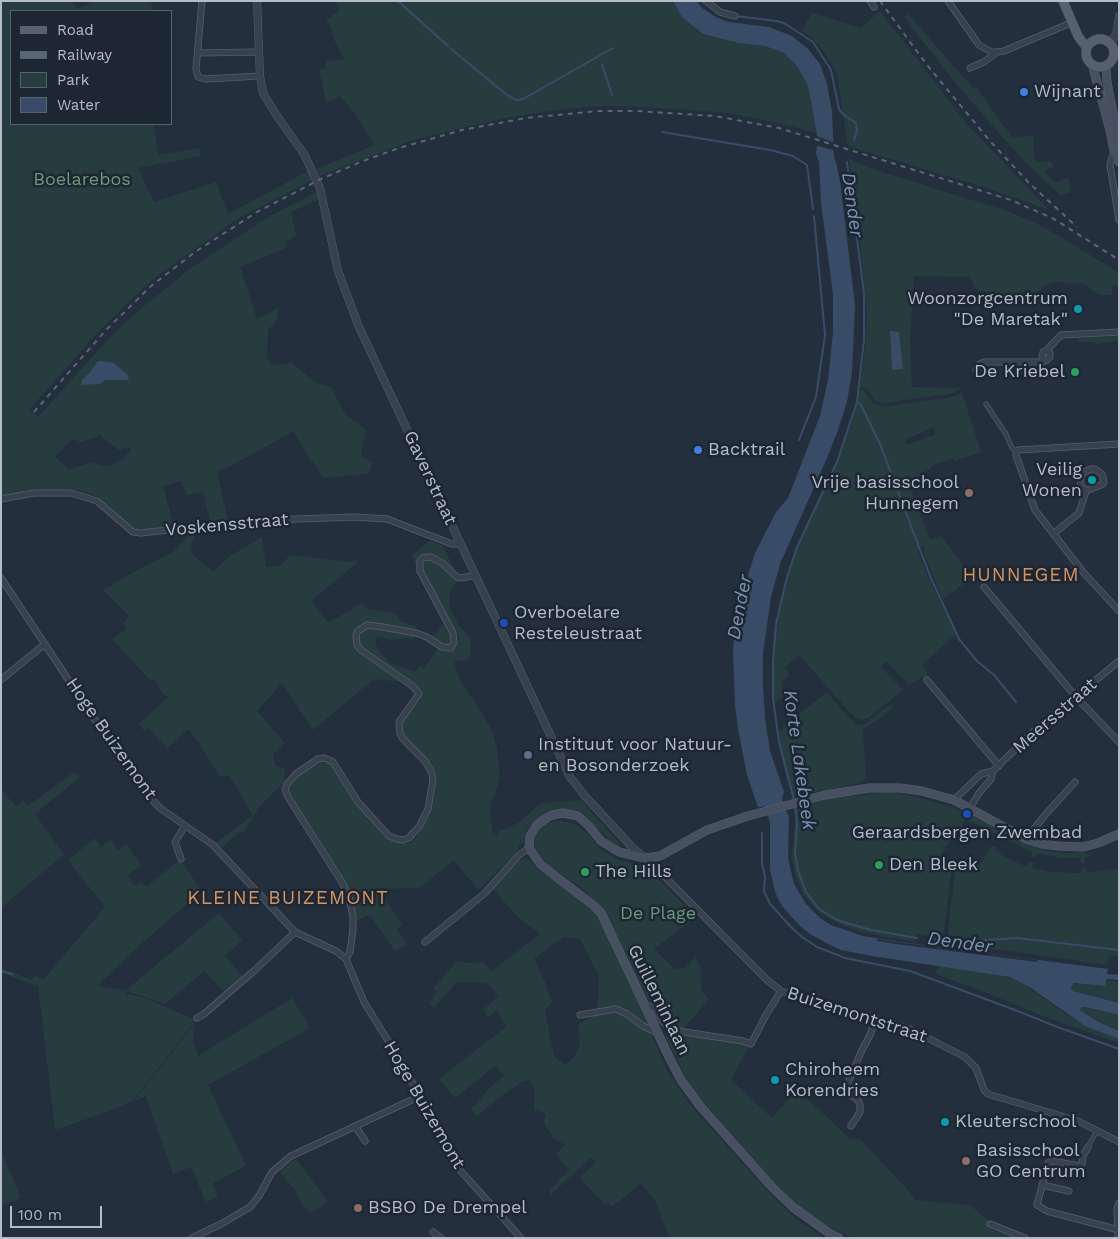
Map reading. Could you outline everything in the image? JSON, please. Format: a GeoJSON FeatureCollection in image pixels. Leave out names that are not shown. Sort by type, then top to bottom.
{"type":"FeatureCollection","features":[{"type":"Feature","properties":{"kind":"main road"},"geometry":{"type":"LineString","coordinates":[[1063,1],[1078,36],[1088,48]]}},
{"type":"Feature","properties":{"kind":"main road"},"geometry":{"type":"LineString","coordinates":[[1073,22],[1080,31],[1096,40],[1108,42],[1114,59],[1107,82],[1119,162]]}},
{"type":"Feature","properties":{"kind":"main road"},"geometry":{"type":"LineString","coordinates":[[1096,40],[1088,48],[1087,57],[1092,64],[1117,151]]}},
{"type":"Feature","properties":{"kind":"main road"},"geometry":{"type":"LineString","coordinates":[[1092,64],[1097,67],[1114,59]]}},
{"type":"Feature","properties":{"kind":"main road"},"geometry":{"type":"LineString","coordinates":[[530,848],[530,836],[537,824],[548,817],[563,814],[578,816],[601,841],[619,852],[645,858],[660,856],[707,830],[748,816],[801,801],[869,788],[900,788],[922,791],[954,800],[1026,839],[1058,846],[1078,847],[1098,844],[1119,834]]}},
{"type":"Feature","properties":{"kind":"main road","name":"Guilleminlaan"},"geometry":{"type":"LineString","coordinates":[[530,848],[541,865],[593,904],[601,914],[681,1080],[712,1119],[772,1187],[794,1208],[828,1233],[839,1238]]}},
{"type":"Feature","properties":{"kind":"street"},"geometry":{"type":"LineString","coordinates":[[202,1],[196,69],[198,76],[205,79],[260,76]]}},
{"type":"Feature","properties":{"kind":"street","name":"Gaverstraat"},"geometry":{"type":"LineString","coordinates":[[257,1],[258,52],[263,93],[304,154],[323,196],[338,271],[347,300],[572,781],[632,847],[645,858]]}},
{"type":"Feature","properties":{"kind":"street"},"geometry":{"type":"LineString","coordinates":[[706,1],[720,12],[736,16]]}},
{"type":"Feature","properties":{"kind":"street"},"geometry":{"type":"LineString","coordinates":[[870,1],[874,8]]}},
{"type":"Feature","properties":{"kind":"street"},"geometry":{"type":"LineString","coordinates":[[948,1],[979,46],[991,52],[1004,51],[1073,22]]}},
{"type":"Feature","properties":{"kind":"street"},"geometry":{"type":"LineString","coordinates":[[1108,42],[1114,38],[1117,31],[1119,16]]}},
{"type":"Feature","properties":{"kind":"street"},"geometry":{"type":"LineString","coordinates":[[198,53],[258,52]]}},
{"type":"Feature","properties":{"kind":"street"},"geometry":{"type":"LineString","coordinates":[[970,68],[984,62],[997,52]]}},
{"type":"Feature","properties":{"kind":"street"},"geometry":{"type":"LineString","coordinates":[[1117,151],[1110,165],[1119,220]]}},
{"type":"Feature","properties":{"kind":"street"},"geometry":{"type":"LineString","coordinates":[[976,370],[978,365],[984,362],[1038,362],[1061,334],[1119,332]]}},
{"type":"Feature","properties":{"kind":"street"},"geometry":{"type":"LineString","coordinates":[[986,404],[1016,452],[1035,510],[1083,572],[1119,611]]}},
{"type":"Feature","properties":{"kind":"street"},"geometry":{"type":"LineString","coordinates":[[1016,452],[1018,450],[1119,444]]}},
{"type":"Feature","properties":{"kind":"street"},"geometry":{"type":"LineString","coordinates":[[1053,534],[1079,513],[1086,491],[1103,484],[1102,474],[1095,469],[1084,472],[1080,482],[1086,491]]}},
{"type":"Feature","properties":{"kind":"street","name":"Voskensstraat"},"geometry":{"type":"LineString","coordinates":[[1,499],[34,493],[71,493],[97,502],[133,532],[141,533],[177,529],[199,530],[267,520],[379,518],[396,522],[452,544],[461,544]]}},
{"type":"Feature","properties":{"kind":"street"},"geometry":{"type":"LineString","coordinates":[[346,959],[350,952],[353,916],[349,898],[343,884],[288,797],[285,789],[286,784],[296,774],[318,759],[324,758],[333,762],[358,802],[390,836],[397,840],[403,840],[413,834],[419,827],[428,809],[433,778],[425,761],[403,740],[400,734],[399,722],[419,694],[414,687],[361,650],[357,645],[356,635],[362,627],[367,625],[383,627],[426,636],[442,647],[451,648],[454,642],[451,627],[424,579],[420,570],[420,561],[423,558],[431,557],[442,563],[458,578],[475,576]]}},
{"type":"Feature","properties":{"kind":"street","name":"Hoge Buizemont"},"geometry":{"type":"LineString","coordinates":[[1,578],[144,792],[160,808],[213,845],[295,932],[336,951],[346,959],[364,1002],[400,1060],[459,1169],[521,1238]]}},
{"type":"Feature","properties":{"kind":"street"},"geometry":{"type":"LineString","coordinates":[[984,587],[1076,697],[1119,742]]}},
{"type":"Feature","properties":{"kind":"street"},"geometry":{"type":"LineString","coordinates":[[2,679],[45,644]]}},
{"type":"Feature","properties":{"kind":"street","name":"Meersstraat"},"geometry":{"type":"LineString","coordinates":[[954,800],[981,774],[993,771],[1034,731],[1119,662]]}},
{"type":"Feature","properties":{"kind":"street"},"geometry":{"type":"LineString","coordinates":[[926,680],[998,766]]}},
{"type":"Feature","properties":{"kind":"street","name":"Meersstraat"},"geometry":{"type":"LineString","coordinates":[[970,808],[979,793],[991,779],[993,771]]}},
{"type":"Feature","properties":{"kind":"street"},"geometry":{"type":"LineString","coordinates":[[1026,839],[1075,782]]}},
{"type":"Feature","properties":{"kind":"street"},"geometry":{"type":"LineString","coordinates":[[181,859],[175,842],[185,826]]}},
{"type":"Feature","properties":{"kind":"street"},"geometry":{"type":"LineString","coordinates":[[425,942],[485,893],[519,855],[530,848]]}},
{"type":"Feature","properties":{"kind":"street","name":"Buizemontstraat"},"geometry":{"type":"LineString","coordinates":[[645,858],[653,863],[766,979],[782,990],[910,1029],[965,1057],[976,1068],[984,1090],[988,1094],[1059,1114],[1078,1121],[1119,1142]]}},
{"type":"Feature","properties":{"kind":"street"},"geometry":{"type":"LineString","coordinates":[[197,1018],[255,970],[295,932]]}},
{"type":"Feature","properties":{"kind":"street"},"geometry":{"type":"LineString","coordinates":[[644,1004],[654,1008],[662,1021],[671,1030],[752,1042],[782,990]]}},
{"type":"Feature","properties":{"kind":"street"},"geometry":{"type":"LineString","coordinates":[[580,1015],[616,1009],[658,1033]]}},
{"type":"Feature","properties":{"kind":"street"},"geometry":{"type":"LineString","coordinates":[[851,1121],[860,1112],[860,1104],[856,1099],[842,1093],[870,1035],[876,1018]]}},
{"type":"Feature","properties":{"kind":"street"},"geometry":{"type":"LineString","coordinates":[[192,1238],[250,1208],[272,1172],[291,1156],[418,1096]]}},
{"type":"Feature","properties":{"kind":"street"},"geometry":{"type":"LineString","coordinates":[[355,1126],[365,1141]]}},
{"type":"Feature","properties":{"kind":"street"},"geometry":{"type":"LineString","coordinates":[[1097,1130],[1083,1156],[1082,1164],[1079,1166],[1049,1162],[1037,1205],[1040,1208],[1119,1230]]}},
{"type":"Feature","properties":{"kind":"street"},"geometry":{"type":"LineString","coordinates":[[1042,1185],[1069,1191]]}},
{"type":"Feature","properties":{"kind":"street"},"geometry":{"type":"LineString","coordinates":[[1118,1238],[1117,1209],[1119,1203]]}},
{"type":"Feature","properties":{"kind":"street"},"geometry":{"type":"LineString","coordinates":[[990,1224],[1025,1238]]}},
{"type":"Feature","properties":{"kind":"street"},"geometry":{"type":"LineString","coordinates":[[432,1232],[441,1238]]}},
{"type":"Feature","properties":{"kind":"green space","name":"Boelarebos"},"geometry":{"type":"Polygon","coordinates":[[[1,1],[71,1],[77,9],[94,1],[148,1],[153,5],[152,10],[10,10],[10,125],[154,125],[158,155],[200,148],[200,156],[138,168],[154,202],[216,182],[228,214],[308,171],[312,180],[237,219],[153,279],[99,331],[30,409],[38,417],[111,336],[138,311],[191,268],[270,216],[317,192],[318,200],[291,212],[296,236],[285,242],[288,247],[240,267],[257,319],[278,308],[277,320],[268,330],[267,359],[274,366],[292,363],[316,383],[331,387],[345,414],[366,430],[361,455],[372,463],[369,473],[329,478],[322,477],[313,461],[311,462],[294,431],[227,468],[217,471],[228,522],[211,526],[203,492],[186,495],[182,481],[163,486],[174,527],[141,530],[133,528],[105,502],[93,495],[78,490],[45,490],[1,496],[1,1]],[[114,363],[95,364],[85,377],[82,385],[100,384],[106,380],[111,380],[121,370],[114,363]],[[99,435],[81,442],[72,439],[55,457],[69,469],[94,462],[110,466],[123,459],[131,450],[129,447],[119,450],[99,435]]]}},
{"type":"Feature","properties":{"kind":"green space"},"geometry":{"type":"Polygon","coordinates":[[[338,1],[673,1],[682,17],[703,34],[738,43],[765,46],[784,53],[797,66],[808,86],[816,133],[730,113],[644,107],[602,106],[563,109],[504,118],[412,140],[320,176],[316,169],[375,145],[353,111],[340,96],[326,103],[319,70],[326,69],[326,62],[344,59],[331,34],[333,31],[326,21],[340,9],[336,3],[338,1]]]}},
{"type":"Feature","properties":{"kind":"green space"},"geometry":{"type":"Polygon","coordinates":[[[880,11],[966,123],[1049,210],[984,187],[848,146],[837,75],[819,45],[802,30],[812,13],[861,28],[880,11]]]}},
{"type":"Feature","properties":{"kind":"green space"},"geometry":{"type":"Polygon","coordinates":[[[908,14],[974,89],[976,87],[1012,137],[1033,136],[1034,158],[1038,162],[1051,161],[1054,167],[1043,171],[1055,182],[1068,178],[1071,192],[1060,195],[1003,138],[953,80],[904,17],[908,14]]]}},
{"type":"Feature","properties":{"kind":"green space"},"geometry":{"type":"Polygon","coordinates":[[[849,159],[873,169],[1007,211],[1034,222],[1119,273],[1119,285],[1112,286],[1112,295],[1099,295],[1083,283],[1052,282],[1032,296],[1010,296],[993,295],[992,292],[980,291],[976,289],[970,277],[914,276],[910,340],[912,387],[964,388],[950,394],[883,403],[876,401],[867,389],[860,387],[867,315],[849,159]],[[890,331],[892,370],[903,369],[890,331]]]}},
{"type":"Feature","properties":{"kind":"green space"},"geometry":{"type":"Polygon","coordinates":[[[1119,336],[1119,341],[1095,344],[1094,342],[1076,342],[1078,338],[1119,336]]]}},
{"type":"Feature","properties":{"kind":"green space"},"geometry":{"type":"Polygon","coordinates":[[[859,390],[864,390],[873,404],[884,407],[951,397],[962,393],[981,452],[954,461],[953,458],[934,465],[909,485],[930,540],[941,536],[973,577],[943,599],[924,554],[924,545],[918,551],[928,577],[956,634],[922,665],[927,673],[927,678],[923,677],[909,685],[886,661],[881,667],[903,690],[868,718],[861,720],[854,717],[799,655],[785,667],[790,675],[781,682],[785,694],[774,704],[773,661],[776,624],[786,581],[797,547],[837,462],[855,413],[859,390]],[[934,427],[905,440],[906,445],[935,435],[934,427]]]}},
{"type":"Feature","properties":{"kind":"green space"},"geometry":{"type":"Polygon","coordinates":[[[191,533],[195,534],[191,546],[193,555],[213,572],[228,557],[262,537],[266,567],[280,566],[290,555],[349,562],[356,560],[358,562],[311,601],[328,623],[362,603],[367,609],[395,613],[400,621],[417,627],[413,639],[392,640],[376,637],[376,645],[392,664],[416,672],[419,666],[424,668],[438,649],[421,638],[425,633],[434,636],[444,624],[452,641],[459,640],[458,634],[424,576],[417,569],[412,555],[430,541],[442,545],[457,574],[456,582],[450,592],[449,607],[459,626],[470,637],[471,642],[470,656],[467,660],[455,660],[455,667],[462,684],[492,731],[497,748],[500,778],[490,812],[493,835],[499,835],[499,830],[520,822],[538,805],[581,800],[621,845],[620,847],[611,842],[581,811],[567,809],[545,813],[526,830],[524,843],[520,844],[514,855],[478,890],[454,860],[419,888],[386,889],[384,898],[402,924],[397,929],[407,945],[395,951],[370,916],[365,916],[356,922],[356,912],[352,900],[288,791],[295,779],[321,763],[329,763],[359,808],[387,839],[400,843],[411,843],[417,837],[431,808],[435,792],[435,775],[427,758],[403,737],[401,727],[403,720],[420,700],[421,691],[418,688],[413,693],[402,682],[374,679],[313,730],[282,683],[257,711],[285,743],[275,752],[273,757],[276,766],[285,768],[284,782],[258,808],[245,831],[238,833],[221,848],[216,843],[253,815],[229,775],[220,777],[188,729],[167,748],[149,729],[144,731],[139,724],[168,697],[163,694],[154,679],[150,680],[112,639],[127,629],[123,623],[129,616],[103,590],[173,552],[191,533]]]}},
{"type":"Feature","properties":{"kind":"green space"},"geometry":{"type":"Polygon","coordinates":[[[827,692],[857,725],[865,724],[891,704],[894,708],[863,730],[866,779],[859,783],[793,797],[777,732],[827,692]]]}},
{"type":"Feature","properties":{"kind":"green space"},"geometry":{"type":"Polygon","coordinates":[[[74,772],[79,778],[35,814],[64,854],[1,908],[1,788],[16,807],[23,800],[28,806],[74,772]]]}},
{"type":"Feature","properties":{"kind":"green space","name":"Den Bleek"},"geometry":{"type":"Polygon","coordinates":[[[891,792],[918,797],[963,811],[1028,844],[1047,851],[1065,853],[1084,852],[1090,856],[1085,857],[1085,863],[1081,863],[1080,858],[1061,858],[1037,853],[1035,858],[1031,856],[1032,852],[991,832],[988,836],[985,834],[987,830],[966,819],[941,854],[952,867],[943,937],[915,934],[915,941],[855,930],[820,913],[803,894],[794,870],[792,857],[796,809],[832,798],[891,792]]]}},
{"type":"Feature","properties":{"kind":"green space","name":"De Plage"},"geometry":{"type":"Polygon","coordinates":[[[557,821],[574,823],[587,833],[601,850],[619,860],[642,866],[651,872],[697,917],[654,949],[675,969],[685,968],[696,957],[701,969],[701,989],[709,999],[684,1028],[680,1030],[673,1029],[668,1025],[650,1000],[644,996],[638,998],[660,1055],[668,1072],[692,1107],[771,1195],[797,1220],[825,1238],[669,1238],[657,1204],[641,1183],[612,1207],[608,1203],[605,1205],[580,1178],[596,1162],[591,1157],[551,1195],[549,1191],[569,1170],[556,1154],[565,1145],[553,1138],[545,1126],[545,1113],[534,1110],[535,1091],[530,1080],[523,1081],[497,1099],[476,1117],[471,1109],[504,1075],[495,1066],[455,1098],[439,1079],[506,1027],[497,1010],[487,1018],[483,1010],[498,996],[487,983],[457,982],[434,1008],[429,1003],[437,993],[434,988],[457,961],[466,963],[483,962],[492,971],[540,934],[518,917],[492,888],[506,873],[525,858],[539,871],[578,896],[601,918],[606,913],[584,890],[547,864],[535,847],[535,838],[547,824],[557,821]],[[564,937],[534,959],[552,1001],[545,1011],[554,1056],[565,1065],[574,1057],[580,1044],[578,1024],[593,1016],[598,1004],[599,976],[580,939],[564,937]]]}},
{"type":"Feature","properties":{"kind":"green space"},"geometry":{"type":"Polygon","coordinates":[[[95,838],[101,847],[111,840],[118,851],[126,844],[141,865],[128,875],[134,886],[142,882],[146,887],[180,860],[202,891],[142,943],[97,986],[126,990],[219,913],[242,940],[225,956],[244,978],[226,994],[204,971],[165,1004],[127,991],[125,994],[142,997],[196,1020],[133,1101],[55,1130],[38,986],[1,973],[1,968],[32,980],[34,976],[44,979],[105,907],[68,860],[95,838]]]}},
{"type":"Feature","properties":{"kind":"green space"},"geometry":{"type":"Polygon","coordinates":[[[993,846],[997,847],[995,851],[1009,859],[1027,867],[1029,862],[1034,863],[1032,868],[1051,872],[1081,873],[1081,869],[1086,868],[1087,873],[1119,868],[1119,957],[1109,956],[1107,965],[928,942],[928,938],[947,940],[956,863],[979,867],[993,846]]]}},
{"type":"Feature","properties":{"kind":"green space"},"geometry":{"type":"Polygon","coordinates":[[[941,966],[989,973],[1018,980],[1076,1021],[1119,1039],[1119,1043],[1040,1015],[936,974],[937,968],[941,966]]]}},
{"type":"Feature","properties":{"kind":"green space"},"geometry":{"type":"Polygon","coordinates":[[[1108,980],[1119,982],[1119,1003],[1073,991],[1072,989],[1073,983],[1105,986],[1108,980]]]}},
{"type":"Feature","properties":{"kind":"green space"},"geometry":{"type":"Polygon","coordinates":[[[292,998],[310,1028],[208,1085],[246,1166],[213,1183],[218,1196],[206,1202],[191,1167],[173,1174],[146,1096],[134,1101],[195,1023],[193,1041],[198,1056],[292,998]]]}},
{"type":"Feature","properties":{"kind":"green space"},"geometry":{"type":"Polygon","coordinates":[[[1082,1007],[1119,1015],[1119,1031],[1080,1011],[1082,1007]]]}},
{"type":"Feature","properties":{"kind":"green space"},"geometry":{"type":"Polygon","coordinates":[[[671,1032],[677,1035],[747,1045],[748,1047],[731,1080],[772,1118],[797,1089],[849,1138],[861,1140],[915,1200],[970,1205],[989,1221],[987,1225],[992,1230],[1016,1238],[851,1238],[816,1219],[800,1207],[773,1181],[700,1098],[684,1074],[666,1037],[671,1032]]]}},
{"type":"Feature","properties":{"kind":"green space"},"geometry":{"type":"Polygon","coordinates":[[[1,1151],[21,1198],[1,1206],[1,1151]]]}},
{"type":"Feature","properties":{"kind":"green space"},"geometry":{"type":"Polygon","coordinates":[[[296,1159],[328,1202],[310,1213],[301,1202],[295,1190],[279,1171],[296,1159]]]}},
{"type":"Feature","properties":{"kind":"water","name":"Dender"},"geometry":{"type":"Polygon","coordinates":[[[673,1],[696,1],[702,8],[714,16],[728,22],[769,27],[792,36],[808,49],[820,64],[827,84],[832,112],[834,157],[840,181],[855,305],[852,372],[847,402],[838,430],[780,564],[771,597],[763,653],[765,718],[770,751],[784,792],[782,798],[789,816],[788,858],[794,884],[806,904],[820,918],[831,925],[863,936],[1108,969],[1107,974],[1119,975],[1119,980],[1107,979],[1105,986],[1074,983],[1071,987],[1073,991],[1119,1003],[1119,1015],[1085,1007],[1082,1007],[1080,1010],[1097,1021],[1119,1031],[1119,1039],[1085,1026],[1031,988],[1010,977],[841,950],[810,934],[800,926],[782,906],[775,892],[770,869],[770,823],[765,806],[758,807],[747,775],[738,729],[733,652],[735,626],[741,598],[755,553],[776,512],[788,498],[820,416],[828,380],[833,333],[833,294],[821,203],[819,162],[816,154],[818,146],[817,136],[808,86],[797,66],[784,53],[765,46],[738,43],[703,34],[682,17],[673,1]]]}},
{"type":"Feature","properties":{"kind":"water"},"geometry":{"type":"Polygon","coordinates":[[[890,331],[899,332],[903,369],[892,370],[890,331]]]}},
{"type":"Feature","properties":{"kind":"water"},"geometry":{"type":"Polygon","coordinates":[[[100,361],[114,363],[127,374],[129,380],[106,380],[100,384],[81,385],[82,380],[100,361]]]}},
{"type":"Feature","properties":{"kind":"pier"},"geometry":{"type":"Polygon","coordinates":[[[814,135],[835,143],[836,151],[815,145],[814,135]]]}},
{"type":"Feature","properties":{"kind":"pier"},"geometry":{"type":"Polygon","coordinates":[[[878,939],[1037,960],[1037,962],[896,944],[877,941],[878,939]]]}},
{"type":"Feature","properties":{"kind":"waterway"},"geometry":{"type":"LineString","coordinates":[[398,1],[448,46]]}},
{"type":"Feature","properties":{"kind":"waterway","name":"Korte Lakebeek"},"geometry":{"type":"LineString","coordinates":[[736,16],[784,23],[813,42],[831,70],[839,109],[856,123],[857,131],[854,140]]}},
{"type":"Feature","properties":{"kind":"waterway"},"geometry":{"type":"LineString","coordinates":[[451,49],[507,95],[516,100],[523,99],[613,48]]}},
{"type":"Feature","properties":{"kind":"waterway"},"geometry":{"type":"LineString","coordinates":[[602,64],[612,95]]}},
{"type":"Feature","properties":{"kind":"waterway"},"geometry":{"type":"LineString","coordinates":[[662,132],[770,150],[793,156],[807,165],[813,209]]}},
{"type":"Feature","properties":{"kind":"waterway","name":"Korte Lakebeek"},"geometry":{"type":"LineString","coordinates":[[794,800],[779,742],[773,698],[776,624],[786,581],[797,547],[837,462],[857,402],[864,340],[864,293],[847,162]]}},
{"type":"Feature","properties":{"kind":"waterway"},"geometry":{"type":"LineString","coordinates":[[799,440],[816,397],[825,335],[814,216]]}},
{"type":"Feature","properties":{"kind":"waterway"},"geometry":{"type":"LineString","coordinates":[[857,402],[861,405],[880,444],[930,576],[959,639],[977,661],[994,675],[1016,702]]}},
{"type":"Feature","properties":{"kind":"waterway","name":"Korte Lakebeek"},"geometry":{"type":"LineString","coordinates":[[795,805],[797,825],[795,852],[798,871],[806,892],[818,908],[843,922],[871,930],[917,938]]}},
{"type":"Feature","properties":{"kind":"waterway"},"geometry":{"type":"LineString","coordinates":[[762,833],[762,864],[765,876],[764,891],[770,904],[792,928],[817,947],[845,958],[910,971],[1119,1049]]}},
{"type":"Feature","properties":{"kind":"waterway","name":"Korte Lakebeek"},"geometry":{"type":"LineString","coordinates":[[928,939],[956,942],[1017,938],[1119,950]]}},
{"type":"Feature","properties":{"kind":"waterway"},"geometry":{"type":"LineString","coordinates":[[1,971],[12,974]]}},
{"type":"Feature","properties":{"kind":"railway"},"geometry":{"type":"LineString","coordinates":[[880,1],[927,65],[990,141],[1028,182],[1077,227]]}},
{"type":"Feature","properties":{"kind":"railway"},"geometry":{"type":"LineString","coordinates":[[34,412],[106,330],[150,287],[195,252],[257,212],[321,179],[399,148],[462,130],[526,118],[598,111],[637,111],[715,116],[779,128],[1011,200],[1054,219],[1119,260]]}},
{"type":"Feature","properties":{"kind":"place","name":"Wijnant"},"geometry":{"type":"Point","coordinates":[1024,92]}},
{"type":"Feature","properties":{"kind":"place","name":"Woonzorgcentrum \"De Maretak\""},"geometry":{"type":"Point","coordinates":[1078,309]}},
{"type":"Feature","properties":{"kind":"place","name":"De Kriebel"},"geometry":{"type":"Point","coordinates":[1075,372]}},
{"type":"Feature","properties":{"kind":"place","name":"Backtrail"},"geometry":{"type":"Point","coordinates":[698,450]}},
{"type":"Feature","properties":{"kind":"place","name":"Veilig Wonen"},"geometry":{"type":"Point","coordinates":[1092,480]}},
{"type":"Feature","properties":{"kind":"place","name":"Vrije basisschool Hunnegem"},"geometry":{"type":"Point","coordinates":[969,493]}},
{"type":"Feature","properties":{"kind":"place","name":"Overboelare Resteleustraat"},"geometry":{"type":"Point","coordinates":[504,623]}},
{"type":"Feature","properties":{"kind":"place","name":"Instituut voor Natuur- en Bosonderzoek"},"geometry":{"type":"Point","coordinates":[528,755]}},
{"type":"Feature","properties":{"kind":"place","name":"Geraardsbergen Zwembad"},"geometry":{"type":"Point","coordinates":[967,814]}},
{"type":"Feature","properties":{"kind":"place","name":"Den Bleek"},"geometry":{"type":"Point","coordinates":[879,865]}},
{"type":"Feature","properties":{"kind":"place","name":"The Hills"},"geometry":{"type":"Point","coordinates":[585,872]}},
{"type":"Feature","properties":{"kind":"place","name":"Chiroheem Korendries"},"geometry":{"type":"Point","coordinates":[775,1080]}},
{"type":"Feature","properties":{"kind":"place","name":"Kleuterschool"},"geometry":{"type":"Point","coordinates":[945,1122]}},
{"type":"Feature","properties":{"kind":"place","name":"Basisschool GO Centrum"},"geometry":{"type":"Point","coordinates":[966,1161]}},
{"type":"Feature","properties":{"kind":"place","name":"BSBO De Drempel"},"geometry":{"type":"Point","coordinates":[358,1208]}},
{"type":"Feature","properties":{"kind":"district","name":"HUNNEGEM"},"geometry":{"type":"Point","coordinates":[1021,575]}},
{"type":"Feature","properties":{"kind":"district","name":"KLEINE BUIZEMONT"},"geometry":{"type":"Point","coordinates":[288,898]}}]}
